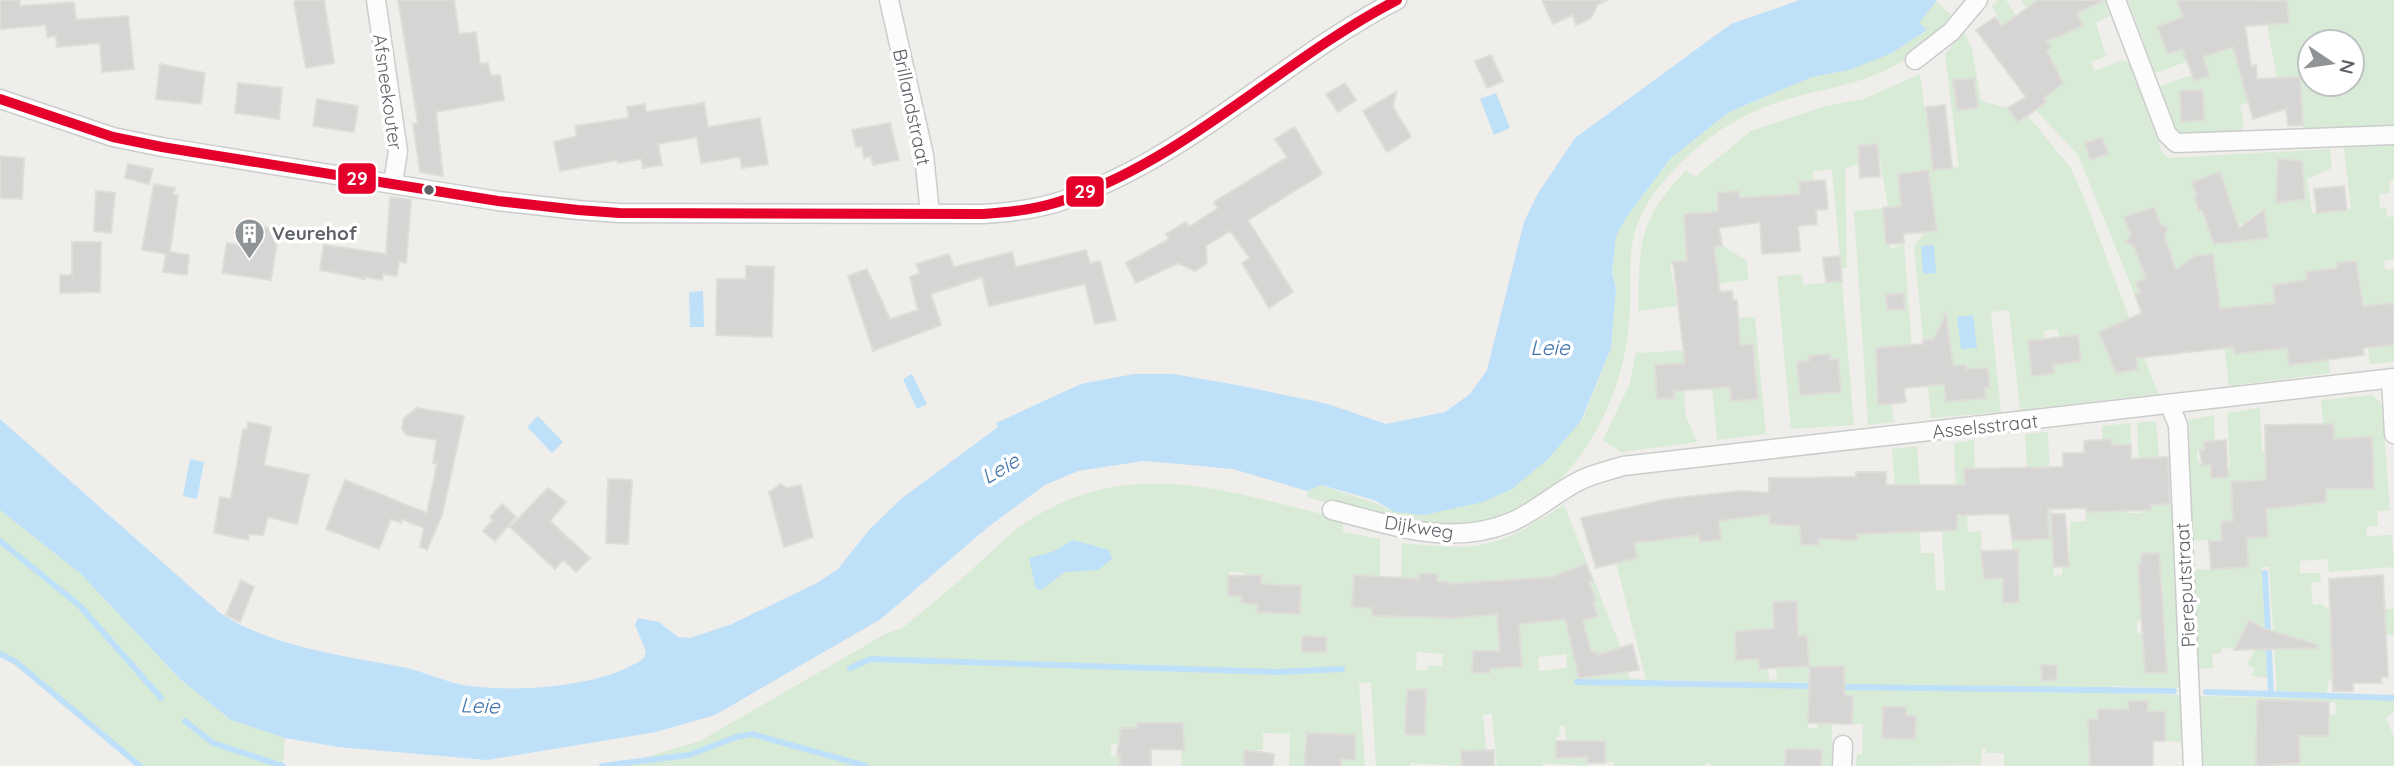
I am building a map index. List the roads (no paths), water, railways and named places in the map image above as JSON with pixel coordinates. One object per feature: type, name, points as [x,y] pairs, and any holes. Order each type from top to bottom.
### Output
[{"type":"street","name":"Afsneekouter","points":[[376,0],[398,151],[393,183]]},
{"type":"street","name":"Brillandstraat","points":[[889,0],[924,155],[930,214]]},
{"type":"street","points":[[0,99],[113,137],[539,206],[619,214],[983,214],[1036,208],[1106,183],[1144,164],[1396,0]]},
{"type":"street","points":[[1915,60],[1944,39],[1978,0]]},
{"type":"street","points":[[2116,0],[2167,134],[2176,143],[2394,135]]},
{"type":"street","points":[[2392,379],[2394,434]]},
{"type":"street","name":"Asselsstraat","points":[[1578,482],[1623,466],[2392,379]]},
{"type":"street","name":"Piereputstraat","points":[[2170,406],[2178,425],[2193,766]]},
{"type":"street","name":"Dijkweg","points":[[1332,510],[1448,536],[1479,532],[1510,523],[1556,498],[1578,482]]},
{"type":"street","points":[[1842,766],[1843,745]]},
{"type":"water","name":"Leie","points":[[1800,0],[1937,0],[1919,23],[1927,30],[1892,53],[1849,70],[1812,77],[1729,112],[1671,158],[1626,218],[1616,236],[1612,272],[1616,289],[1611,348],[1581,421],[1548,459],[1512,489],[1483,502],[1424,515],[1395,512],[1374,500],[1321,485],[1307,491],[1233,469],[1143,461],[1078,471],[1045,485],[988,527],[881,619],[715,715],[656,732],[487,760],[339,747],[285,738],[231,720],[180,679],[81,574],[0,510],[0,419],[220,613],[240,625],[285,642],[410,669],[463,685],[531,688],[582,682],[605,676],[644,658],[646,651],[635,625],[638,618],[659,622],[678,637],[690,638],[732,624],[817,583],[838,569],[869,530],[901,499],[998,427],[996,423],[1081,384],[1134,374],[1174,374],[1328,404],[1386,424],[1445,412],[1470,394],[1487,370],[1524,222],[1537,195],[1575,138],[1731,24]]},
{"type":"water","points":[[1496,93],[1510,128],[1494,135],[1480,99]]},
{"type":"water","points":[[1934,245],[1936,273],[1923,274],[1921,246]]},
{"type":"water","points":[[703,291],[704,327],[690,327],[689,292]]},
{"type":"water","points":[[1973,315],[1977,348],[1961,349],[1957,317]]},
{"type":"water","points":[[912,374],[927,404],[917,409],[903,379]]},
{"type":"water","points":[[538,416],[563,442],[552,453],[527,427]]},
{"type":"water","points":[[190,459],[204,462],[197,499],[183,496]]},
{"type":"water","points":[[1073,540],[1109,550],[1112,559],[1098,570],[1065,572],[1041,590],[1036,589],[1029,558],[1052,552]]},
{"type":"waterway","points":[[0,541],[80,606],[161,698]]},
{"type":"waterway","points":[[2265,573],[2271,694]]},
{"type":"waterway","points":[[0,654],[16,662],[140,766]]},
{"type":"waterway","points":[[850,668],[871,659],[1278,672],[1342,669]]},
{"type":"waterway","points":[[1577,682],[1815,686]]},
{"type":"waterway","points":[[1836,687],[2174,691]]},
{"type":"waterway","points":[[2206,692],[2394,698]]},
{"type":"waterway","points":[[185,721],[213,743],[283,766]]},
{"type":"waterway","points":[[602,766],[689,755],[736,737],[752,734],[866,766]]},
{"type":"place","name":"Veurehof","points":[[249,260]]}]
